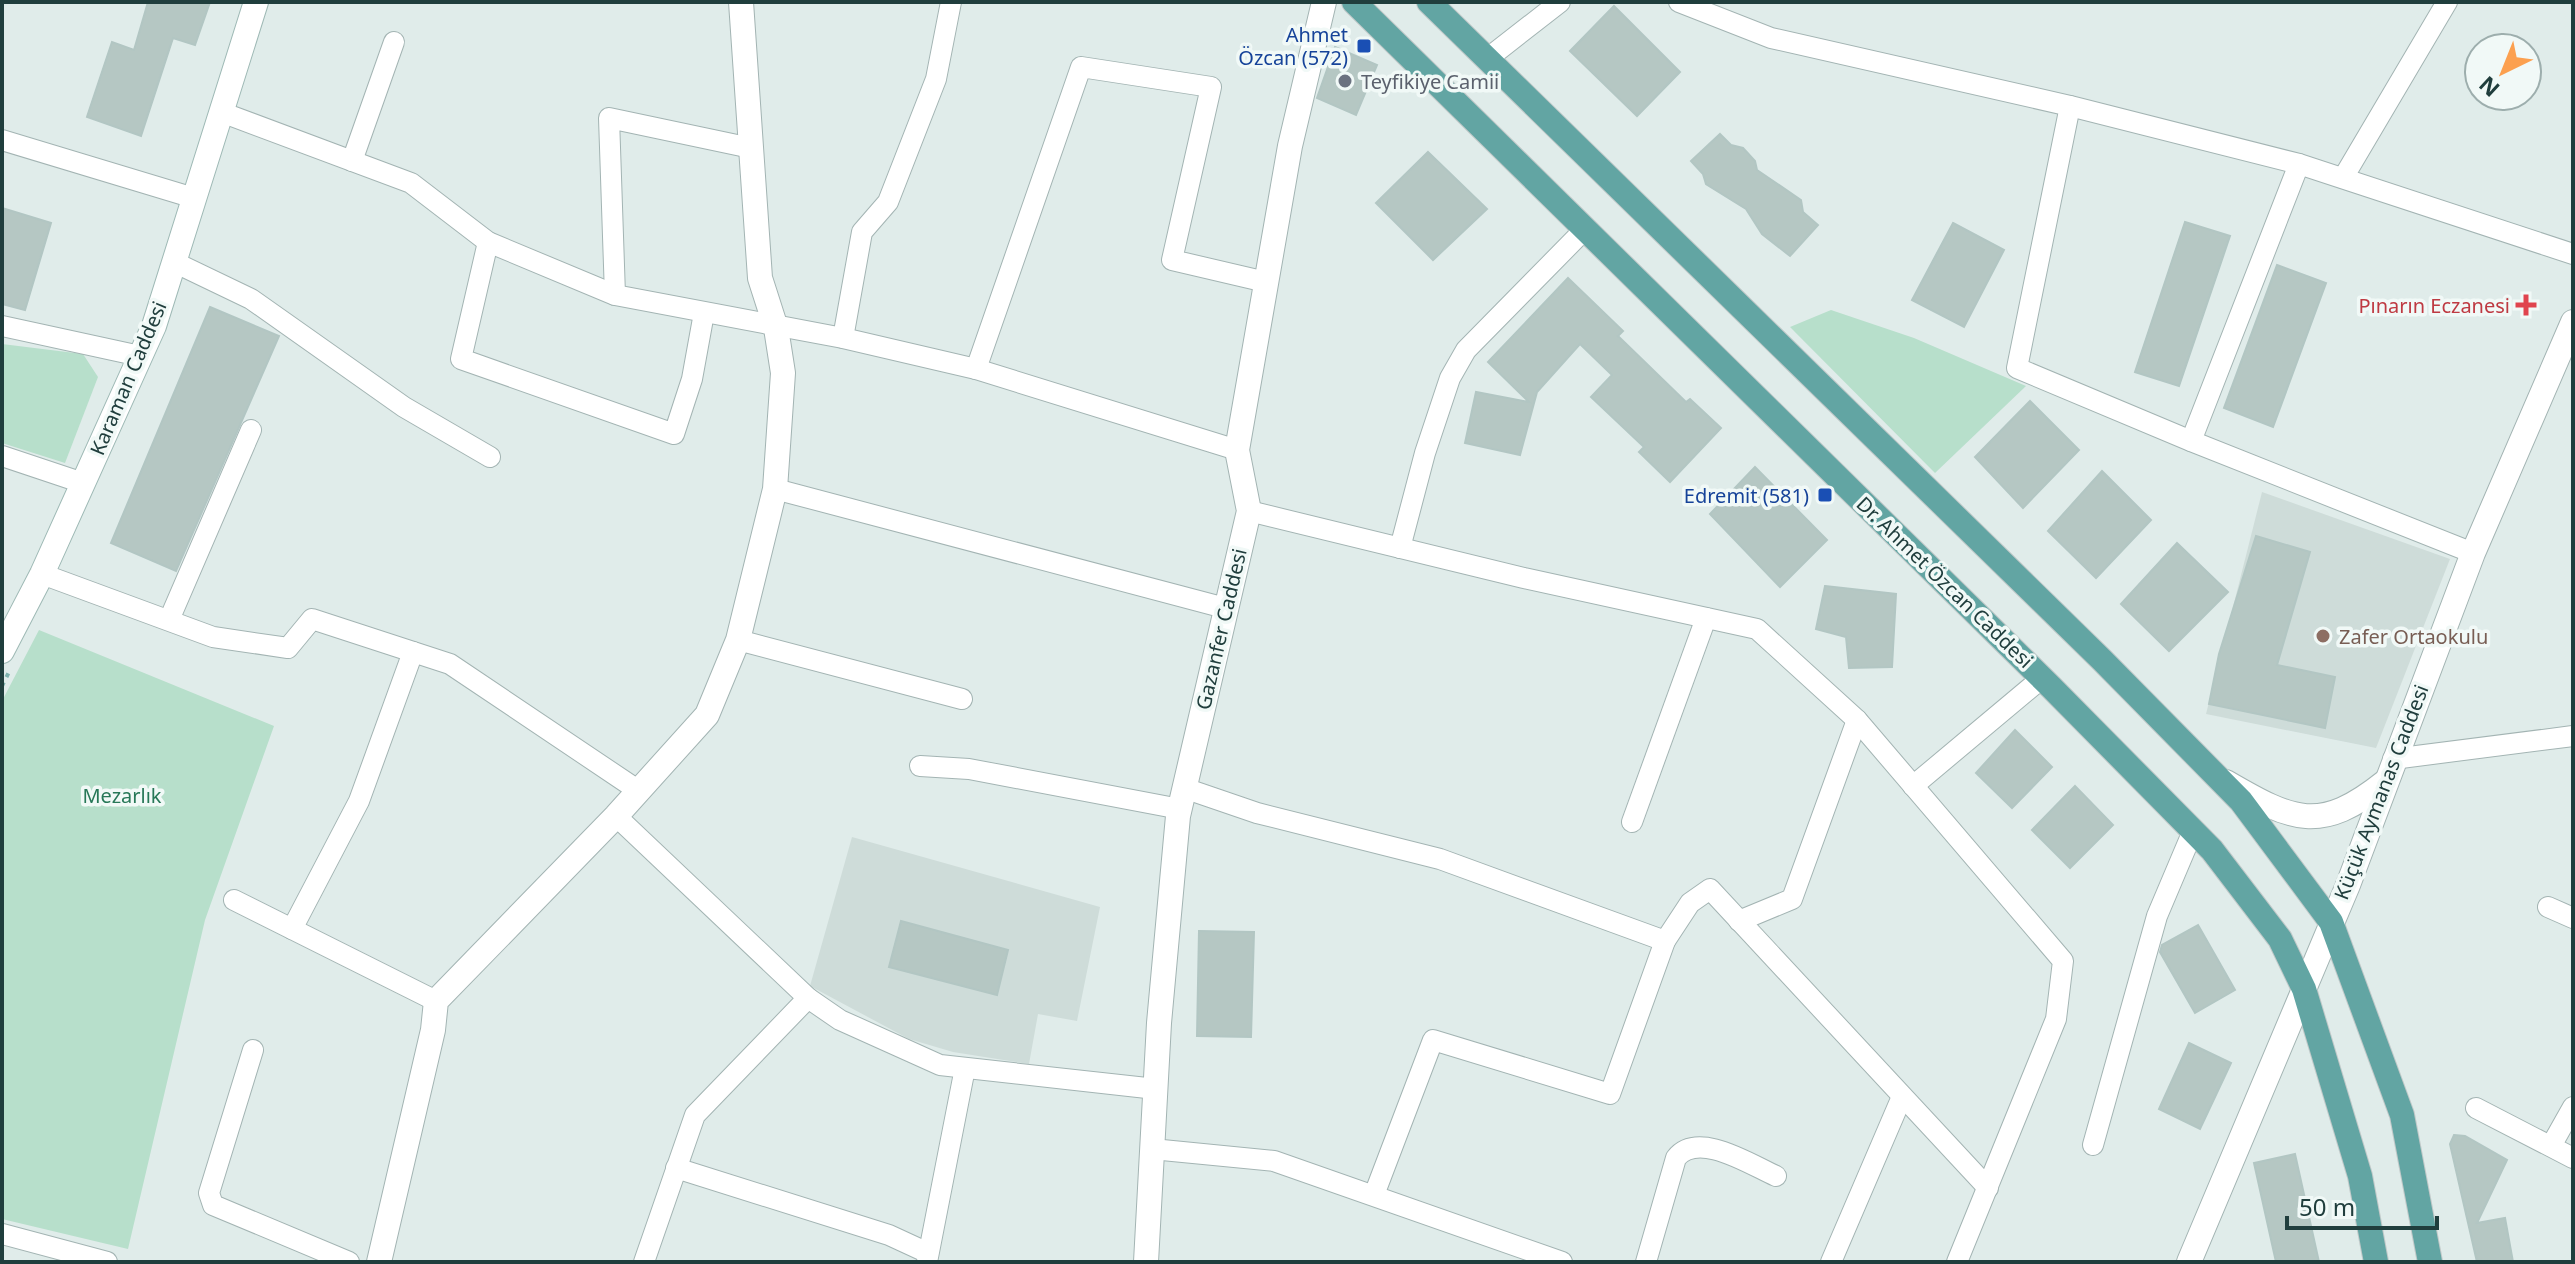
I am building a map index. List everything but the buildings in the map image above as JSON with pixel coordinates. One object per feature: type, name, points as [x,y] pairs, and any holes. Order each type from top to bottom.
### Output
[{"type":"main road","name":"Dr. Ahmet Özcan Caddesi","points":[[1354,2],[2042,678],[2193,831],[2280,939],[2304,989],[2360,1176],[2376,1262]]},
{"type":"main road","points":[[1429,2],[2241,801],[2331,922],[2402,1115],[2430,1262]]},
{"type":"street","name":"Karaman Caddesi","points":[[2,651],[42,574],[140,356],[174,262],[256,2]]},
{"type":"street","points":[[379,1262],[433,1030],[436,1001],[616,816],[707,715],[738,640],[775,489],[783,373],[776,328],[760,278],[741,2]]},
{"type":"street","points":[[843,338],[862,232],[888,202],[936,79],[951,2]]},
{"type":"street","name":"Gazanfer Caddesi","points":[[1146,1262],[1156,1089],[1182,798],[1249,511],[1237,450],[1290,146],[1324,2]]},
{"type":"street","points":[[1487,59],[1560,2]]},
{"type":"street","points":[[1679,2],[1771,38],[2070,106],[2299,164],[2573,254]]},
{"type":"street","points":[[2343,178],[2447,2]]},
{"type":"street","points":[[352,161],[394,42]]},
{"type":"street","points":[[976,369],[1081,67],[1211,87],[1172,260],[1266,282]]},
{"type":"street","points":[[2070,106],[2017,368],[2473,553]]},
{"type":"street","points":[[221,112],[411,183],[488,242],[615,295],[776,328],[843,338],[976,369],[1237,450]]},
{"type":"street","points":[[615,295],[609,118],[751,148]]},
{"type":"street","points":[[2,140],[194,198]]},
{"type":"street","points":[[2191,441],[2299,164]]},
{"type":"street","points":[[1400,548],[1425,453],[1450,378],[1466,350],[1585,229]]},
{"type":"street","points":[[488,242],[461,359],[674,434],[692,379],[704,313]]},
{"type":"street","points":[[174,262],[251,299],[404,407],[490,457]]},
{"type":"street","name":"Küçük Aymanas Caddesi","points":[[2189,1262],[2331,922],[2473,553],[2573,322]]},
{"type":"street","points":[[2,326],[140,356]]},
{"type":"street","points":[[169,620],[251,430]]},
{"type":"street","points":[[2,456],[83,483]]},
{"type":"street","points":[[775,489],[1225,608]]},
{"type":"street","points":[[1249,511],[1757,629],[1857,720],[2063,961],[2056,1019],[1957,1262]]},
{"type":"street","points":[[42,574],[213,637],[288,648],[312,619],[450,664],[639,791]]},
{"type":"street","points":[[1632,822],[1706,618]]},
{"type":"street","points":[[738,640],[962,699]]},
{"type":"street","points":[[292,929],[359,801],[413,652]]},
{"type":"street","points":[[1913,786],[2042,678]]},
{"type":"street","points":[[1739,921],[1792,899],[1857,720]]},
{"type":"street","points":[[2219,779],[2271,808],[2307,818],[2339,812],[2389,770],[2573,736]]},
{"type":"street","points":[[920,766],[969,769],[1182,798],[1257,813],[1440,859],[1665,941]]},
{"type":"street","points":[[616,816],[808,998],[840,1020],[940,1065],[1156,1089]]},
{"type":"street","points":[[2093,1145],[2157,916],[2193,831]]},
{"type":"street","points":[[1374,1195],[1433,1040],[1610,1094],[1665,941],[1690,903],[1710,889],[1901,1099],[1988,1188]]},
{"type":"street","points":[[234,900],[436,1001]]},
{"type":"street","points":[[2548,907],[2573,918]]},
{"type":"street","points":[[644,1262],[695,1115],[808,998]]},
{"type":"street","points":[[253,1050],[209,1193],[213,1205],[349,1262]]},
{"type":"street","points":[[676,1168],[889,1235],[928,1258],[965,1068]]},
{"type":"street","points":[[1831,1262],[1901,1099]]},
{"type":"street","points":[[2551,1146],[2573,1107]]},
{"type":"street","points":[[2476,1108],[2573,1158]]},
{"type":"street","points":[[1646,1262],[1676,1158],[1682,1150],[1692,1146],[1712,1149],[1776,1176]]},
{"type":"street","points":[[1152,1149],[1274,1161],[1374,1195],[1522,1255],[1562,1262]]},
{"type":"street","points":[[2,1234],[107,1262]]},
{"type":"shaded area","name":"Zafer Ortaokulu","points":[[2262,492],[2450,559],[2376,748],[2206,714]]},
{"type":"shaded area","points":[[852,837],[1100,907],[1077,1021],[1038,1014],[1029,1064],[953,1052],[909,1039],[810,986]]},
{"type":"green space","points":[[1831,310],[1914,338],[2026,386],[1935,473],[1790,327]]},
{"type":"green space","points":[[2,344],[83,354],[98,377],[65,463],[2,443]]},
{"type":"green space","name":"Mezarlık","points":[[39,630],[274,726],[205,920],[128,1249],[2,1219],[2,701]]},
{"type":"place","name":"Ahmet Özcan (572)","points":[[1364,46]]},
{"type":"place","name":"Teyfikiye Camii","points":[[1345,81]]},
{"type":"place","name":"Pınarın Eczanesi","points":[[2526,305]]},
{"type":"place","name":"Edremit (581)","points":[[1825,495]]},
{"type":"place","name":"Zafer Ortaokulu","points":[[2323,636]]}]
